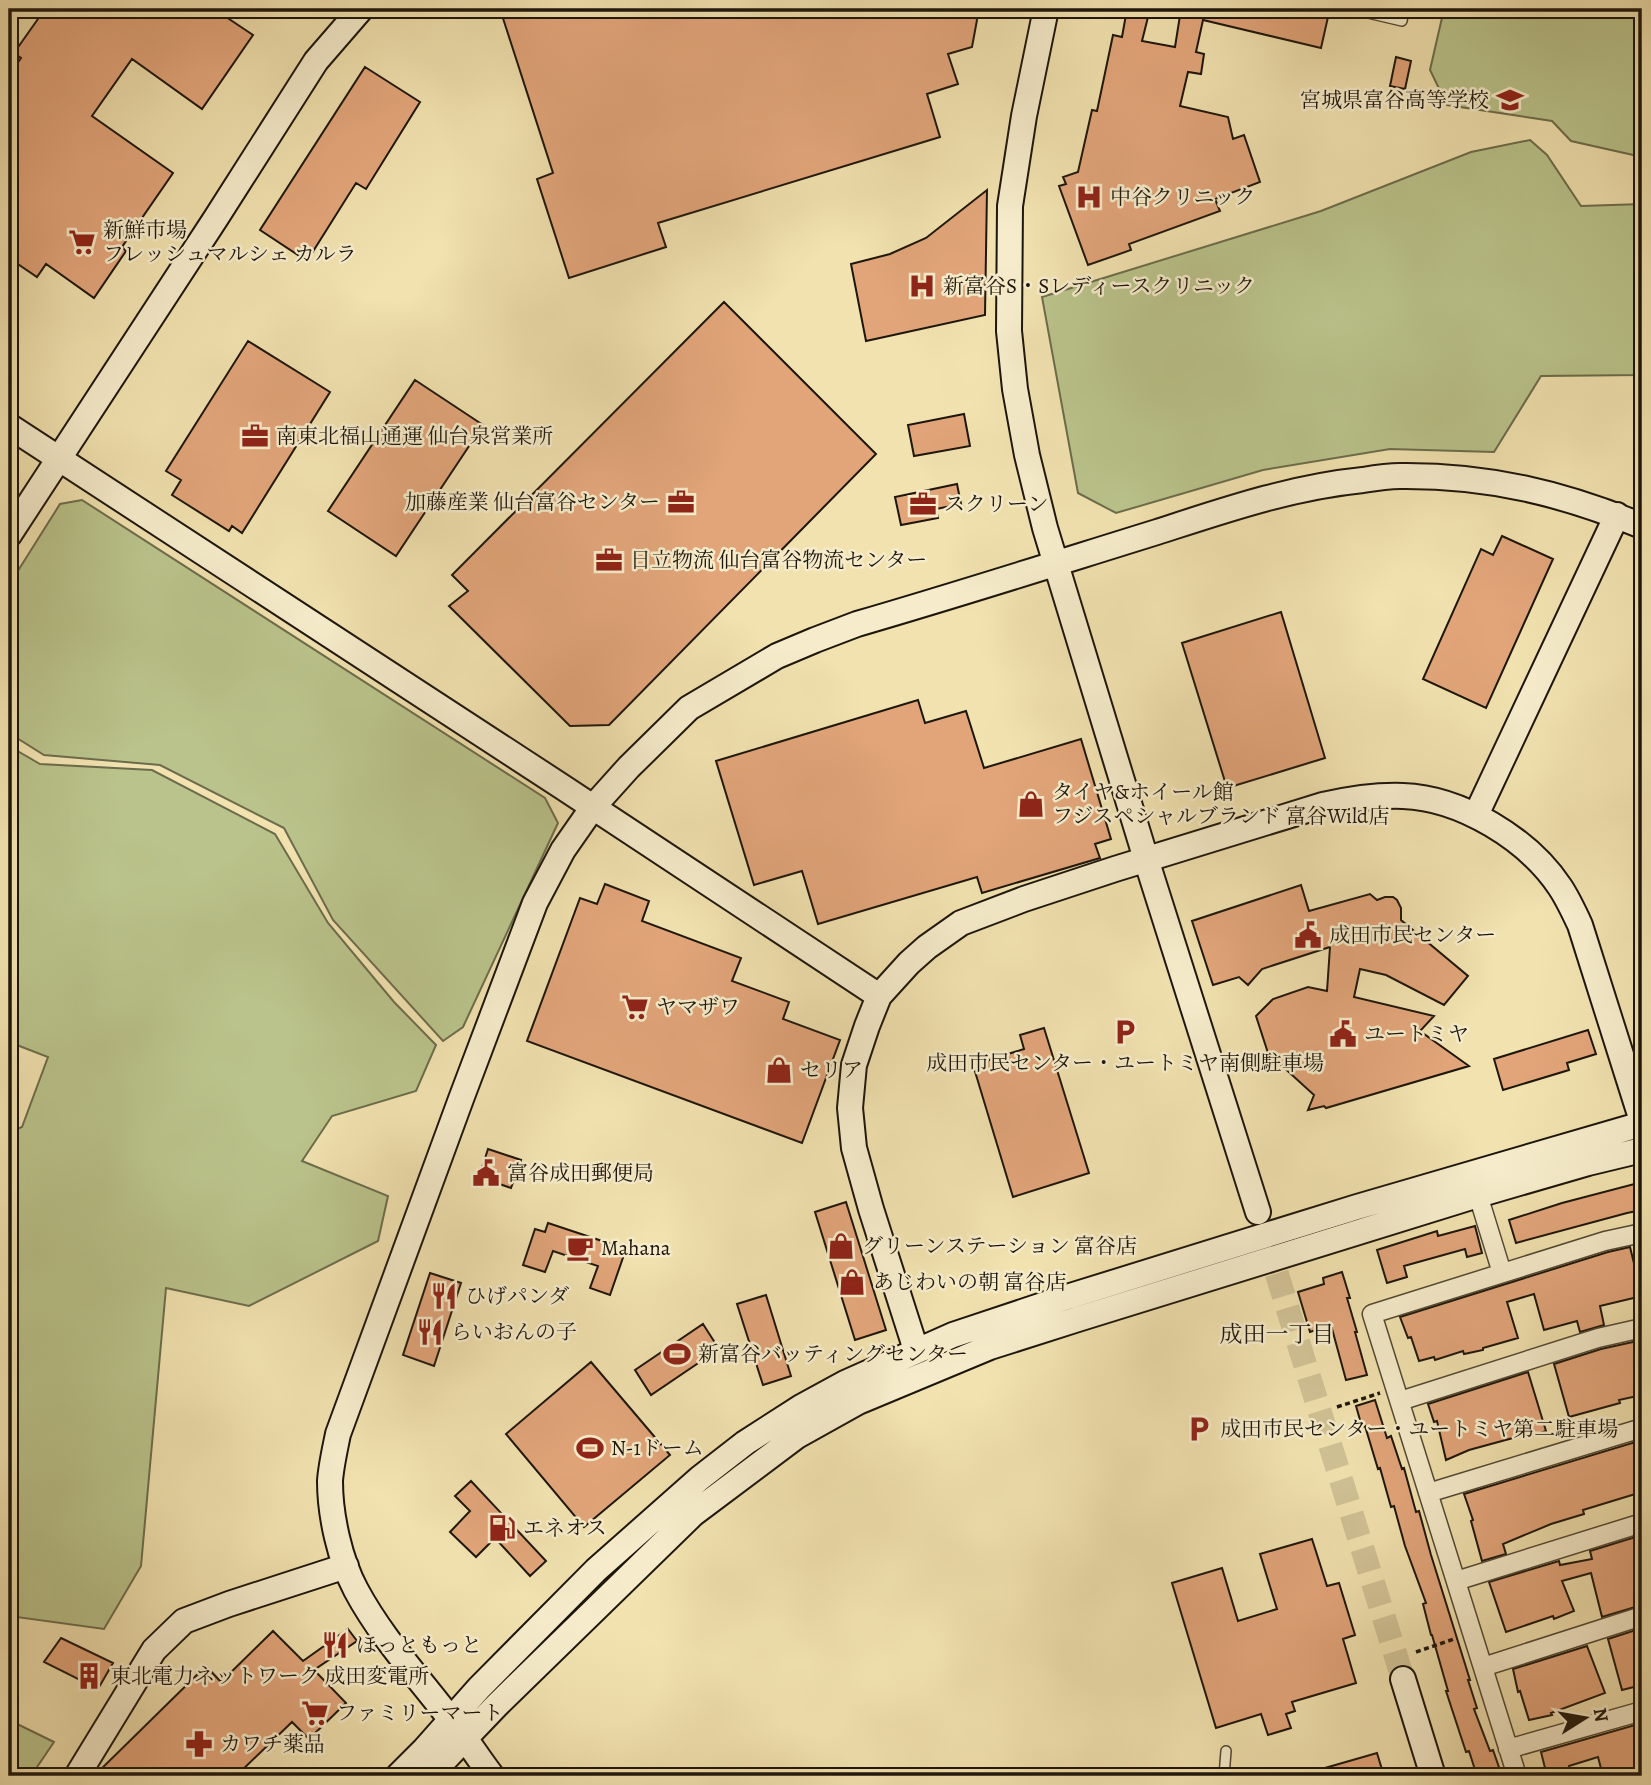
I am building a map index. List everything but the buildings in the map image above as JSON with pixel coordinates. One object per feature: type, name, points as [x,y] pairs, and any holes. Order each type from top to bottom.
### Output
[{"type":"street","points":[[9,535],[316,61],[361,9]]},
{"type":"street","points":[[1046,9],[1024,116],[1010,206],[1009,331],[1015,389],[1027,455],[1045,528],[1258,1212]]},
{"type":"street","points":[[9,426],[879,996]]},
{"type":"street","points":[[492,1776],[380,1628],[355,1590],[334,1525],[330,1480],[338,1434],[535,903],[563,850],[593,807],[629,766],[689,708],[778,656],[815,640],[857,624],[1267,497],[1341,482],[1397,476],[1451,477],[1507,483],[1558,495],[1642,526]]},
{"type":"street","points":[[1476,815],[1616,515]]},
{"type":"street","points":[[429,1776],[479,1688],[596,1570],[700,1478],[745,1443],[845,1382],[953,1335],[1090,1290],[1357,1207],[1642,1123],[1580,925],[1559,886],[1525,848],[1476,815],[1425,799],[1405,796],[1366,797],[1323,805],[1024,899],[961,923],[927,947],[879,996],[854,1065],[850,1108],[854,1148],[916,1350]]},
{"type":"street","points":[[398,1776],[458,1729],[496,1706],[693,1514],[797,1436],[858,1402],[1002,1343],[1478,1195],[1642,1150]]},
{"type":"street","points":[[1478,1195],[1502,1273]]},
{"type":"street","points":[[1517,1776],[1373,1314],[1605,1241],[1642,1233]]},
{"type":"street","points":[[1398,1395],[1642,1328]]},
{"type":"street","points":[[1428,1493],[1642,1428]]},
{"type":"street","points":[[1456,1581],[1642,1523]]},
{"type":"street","points":[[77,1776],[153,1650],[184,1621],[346,1566]]},
{"type":"street","points":[[1483,1667],[1642,1616]]},
{"type":"street","points":[[1403,1679],[1433,1776]]},
{"type":"street","points":[[1508,1749],[1642,1711]]},
{"type":"lane","points":[[1351,9],[1402,21],[1404,9]]},
{"type":"lane","points":[[1223,1776],[1226,1751]]},
{"type":"path","points":[[1337,1407],[1398,1395]]},
{"type":"path","points":[[1416,1652],[1472,1633]]},
{"type":"green space","points":[[1444,9],[1642,9],[1642,157],[1571,141],[1552,121],[1447,105],[1430,70]]},
{"type":"green space","points":[[1530,140],[1547,155],[1581,206],[1642,204],[1642,375],[1541,376],[1494,452],[1390,449],[1263,470],[1116,513],[1078,493],[1042,297],[1321,211],[1471,152]]},
{"type":"green space","points":[[82,500],[545,798],[558,823],[463,1027],[443,1041],[333,920],[284,828],[160,765],[44,755],[9,733],[9,585],[60,504]]},
{"type":"green space","points":[[9,746],[40,764],[152,770],[275,834],[328,923],[394,1002],[436,1045],[416,1091],[332,1116],[302,1161],[388,1196],[378,1241],[249,1306],[166,1288],[141,1566],[104,1629],[9,1616],[9,1132],[22,1127],[48,1057],[9,1042]]},
{"type":"green space","points":[[9,1720],[54,1742],[35,1770],[9,1776]]},
{"type":"tunnel","points":[[1266,1239],[1403,1679]]},
{"type":"place","name":"宮城県富谷高等学校","points":[[1510,100]]},
{"type":"place","name":"中谷クリニック","points":[[1089,197]]},
{"type":"place","name":"新鮮市場 フレッシュマルシェ カルラ","points":[[82,242]]},
{"type":"place","name":"新富谷S・Sレディースクリニック","points":[[922,286]]},
{"type":"place","name":"南東北福山通運 仙台泉営業所","points":[[255,436]]},
{"type":"place","name":"加藤産業 仙台富谷センター","points":[[681,502]]},
{"type":"place","name":"スクリーン","points":[[923,504]]},
{"type":"place","name":"日立物流 仙台富谷物流センター","points":[[609,560]]},
{"type":"place","name":"タイヤ&ホイール館 フジスペシャルブランド 富谷Wild店","points":[[1031,804]]},
{"type":"place","name":"成田市民センター","points":[[1308,935]]},
{"type":"place","name":"ヤマザワ","points":[[635,1007]]},
{"type":"place","name":"成田市民センター・ユートミヤ南側駐車場","points":[[1125,1032]]},
{"type":"place","name":"ユートミヤ","points":[[1343,1034]]},
{"type":"place","name":"セリア","points":[[779,1070]]},
{"type":"place","name":"富谷成田郵便局","points":[[486,1173]]},
{"type":"place","name":"グリーンステーション 富谷店","points":[[841,1246]]},
{"type":"place","name":"Mahana","points":[[580,1248]]},
{"type":"place","name":"あじわいの朝 富谷店","points":[[852,1282]]},
{"type":"place","name":"ひげパンダ","points":[[444,1296]]},
{"type":"place","name":"らいおんの子","points":[[430,1332]]},
{"type":"place","name":"新富谷バッティングセンター","points":[[677,1354]]},
{"type":"place","name":"成田市民センター・ユートミヤ第二駐車場","points":[[1199,1429]]},
{"type":"place","name":"N-1ドーム","points":[[590,1448]]},
{"type":"place","name":"エネオス","points":[[502,1528]]},
{"type":"place","name":"ほっともっと","points":[[335,1645]]},
{"type":"place","name":"東北電力ネットワーク 成田変電所","points":[[89,1676]]},
{"type":"place","name":"ファミリーマート","points":[[315,1713]]},
{"type":"place","name":"カワチ薬品","points":[[199,1744]]},
{"type":"district","name":"成田一丁目","points":[[1277,1334]]}]
